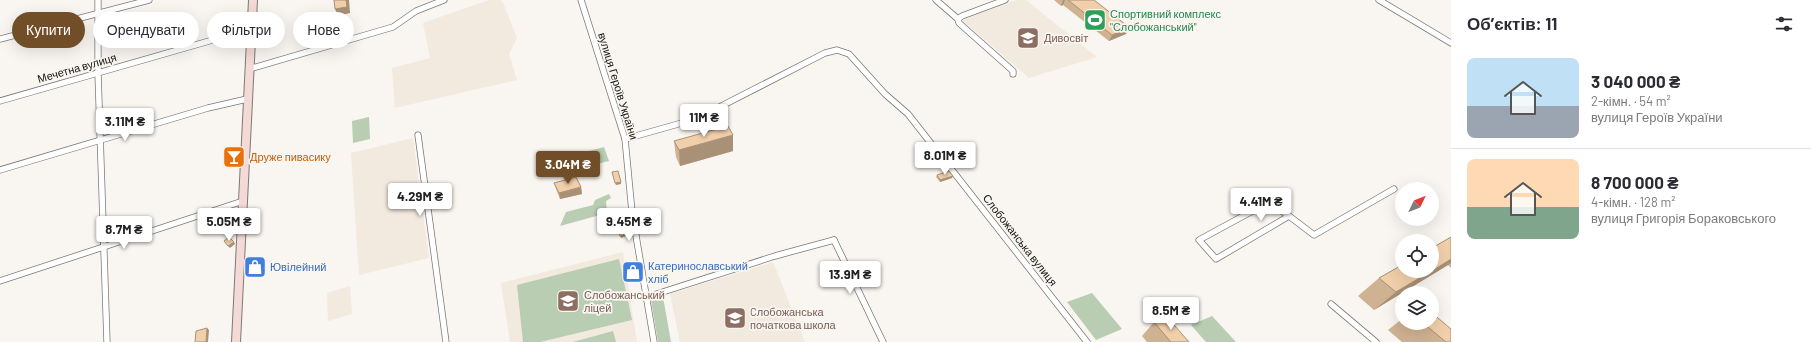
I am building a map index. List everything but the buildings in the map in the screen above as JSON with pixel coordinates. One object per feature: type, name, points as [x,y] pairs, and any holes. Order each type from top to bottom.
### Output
[{"type":"main road","points":[[252,12],[253,0]]},
{"type":"main road","points":[[236,342],[250,48]]},
{"type":"street","points":[[98,0],[98,12]]},
{"type":"street","points":[[102,12],[149,0]]},
{"type":"street","points":[[249,69],[392,27],[416,11],[444,0]]},
{"type":"street","name":"вулиця Героїв України","points":[[581,0],[625,138],[632,212],[654,342]]},
{"type":"street","points":[[936,0],[958,19],[959,23],[1013,70],[1013,74]]},
{"type":"street","points":[[958,19],[962,16],[1005,0]]},
{"type":"street","points":[[1379,0],[1451,43]]},
{"type":"street","points":[[0,40],[93,14]]},
{"type":"street","name":"Мечетна вулиця","points":[[0,101],[207,42]]},
{"type":"street","points":[[98,48],[107,342]]},
{"type":"street","name":"Слобожанська вулиця","points":[[625,138],[682,124],[696,119],[825,53],[837,50],[849,54],[885,94],[908,114],[1087,342]]},
{"type":"street","points":[[0,170],[208,108],[247,99]]},
{"type":"street","points":[[418,135],[446,342]]},
{"type":"street","points":[[1289,216],[1216,259],[1199,240],[1269,202],[1289,216],[1314,235],[1394,189]]},
{"type":"street","points":[[0,281],[243,201]]},
{"type":"street","points":[[647,297],[775,256],[834,240],[883,342]]},
{"type":"street","points":[[1331,304],[1376,342]]},
{"type":"shaded area","points":[[489,0],[500,0],[503,3],[517,38],[509,54],[517,80],[395,108],[392,68],[430,58],[423,23]]},
{"type":"shaded area","name":"Дивосвіт","points":[[1016,0],[1026,0],[1097,57],[1029,78],[962,20]]},
{"type":"shaded area","points":[[413,138],[429,258],[359,275],[351,153]]},
{"type":"shaded area","name":"Слобожанський ліцей","points":[[623,252],[637,342],[510,342],[501,283]]},
{"type":"shaded area","name":"Cлобожанська початкова школа","points":[[773,262],[805,342],[680,342],[670,294]]},
{"type":"shaded area","points":[[350,286],[352,314],[328,321],[327,293]]},
{"type":"green space","points":[[369,117],[370,139],[353,143],[352,121]]},
{"type":"green space","points":[[604,147],[609,161],[572,170],[567,157]]},
{"type":"green space","points":[[609,194],[611,198],[606,201],[607,213],[560,226],[566,212],[593,205],[595,200]]},
{"type":"green space","name":"Слобожанський ліцей","points":[[619,259],[632,320],[540,342],[523,342],[517,285]]},
{"type":"green space","points":[[1092,293],[1122,329],[1096,340],[1067,302]]},
{"type":"green space","points":[[663,297],[671,342],[658,342],[651,300]]},
{"type":"green space","points":[[1212,316],[1236,342],[1206,342],[1191,325]]},
{"type":"green space","points":[[613,331],[616,342],[573,342]]},
{"type":"place","name":"Спортивний комплекс \"Слобожанський\"","points":[[1095,20]]},
{"type":"place","name":"Дивосвіт","points":[[1028,38]]},
{"type":"place","name":"Друже пивасику","points":[[234,157]]},
{"type":"place","name":"Ювілейний","points":[[255,267]]},
{"type":"place","name":"Катеринославський хліб","points":[[633,272]]},
{"type":"place","name":"Слобожанський ліцей","points":[[568,301]]},
{"type":"place","name":"Cлобожанська початкова школа","points":[[735,318]]}]
